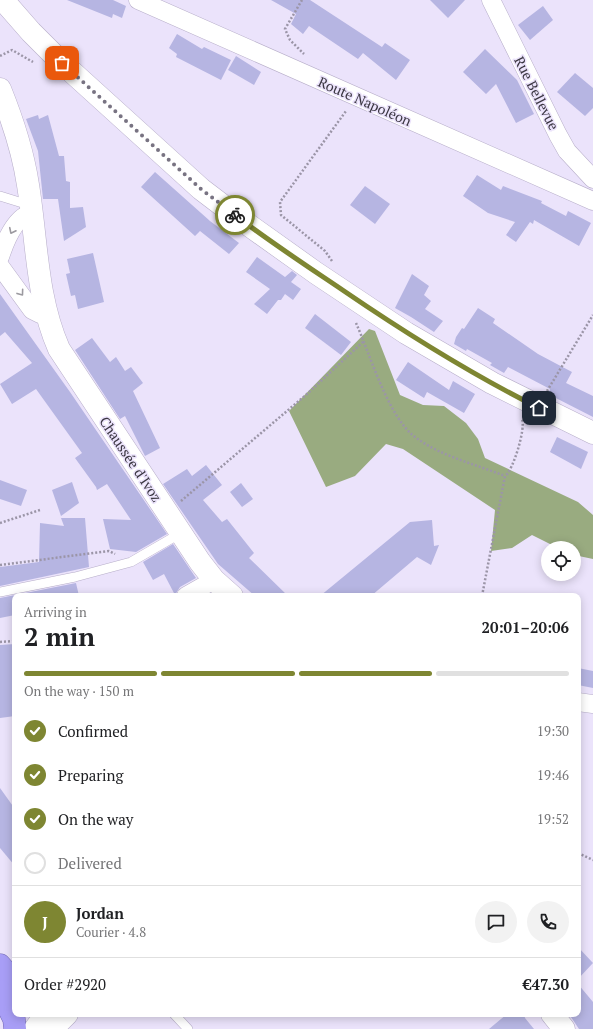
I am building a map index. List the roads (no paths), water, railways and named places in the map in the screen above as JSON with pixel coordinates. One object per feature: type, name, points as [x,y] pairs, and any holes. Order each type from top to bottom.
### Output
[{"type":"highway","points":[[0,965],[12,979]]},
{"type":"highway","points":[[0,992],[12,1015]]},
{"type":"highway","points":[[13,1017],[14,1029]]},
{"type":"highway","points":[[26,1017],[26,1029]]},
{"type":"main road","points":[[3,0],[31,32],[61,62],[201,189],[243,221],[329,282],[406,333],[530,403],[593,434]]},
{"type":"main road","name":"Chaussée d'Ivoz","points":[[0,89],[21,148],[32,209],[41,295],[45,313],[53,336],[65,360],[214,580],[229,593]]},
{"type":"main road","points":[[35,1029],[44,1017]]},
{"type":"main road","points":[[52,1029],[64,1017]]},
{"type":"main road","points":[[554,1017],[564,1029]]},
{"type":"street","name":"Route Napoléon","points":[[138,0],[593,201]]},
{"type":"street","name":"Rue Bellevue","points":[[491,0],[558,135],[568,151],[593,179]]},
{"type":"street","points":[[0,257],[18,220],[32,209]]},
{"type":"street","points":[[0,266],[32,310],[40,314],[45,313]]},
{"type":"street","points":[[191,593],[214,580]]},
{"type":"street","points":[[581,702],[593,704]]},
{"type":"lane","points":[[0,196],[32,209]]},
{"type":"lane","points":[[0,592],[75,578],[131,562],[182,533]]},
{"type":"lane","points":[[177,1017],[188,1029]]}]
